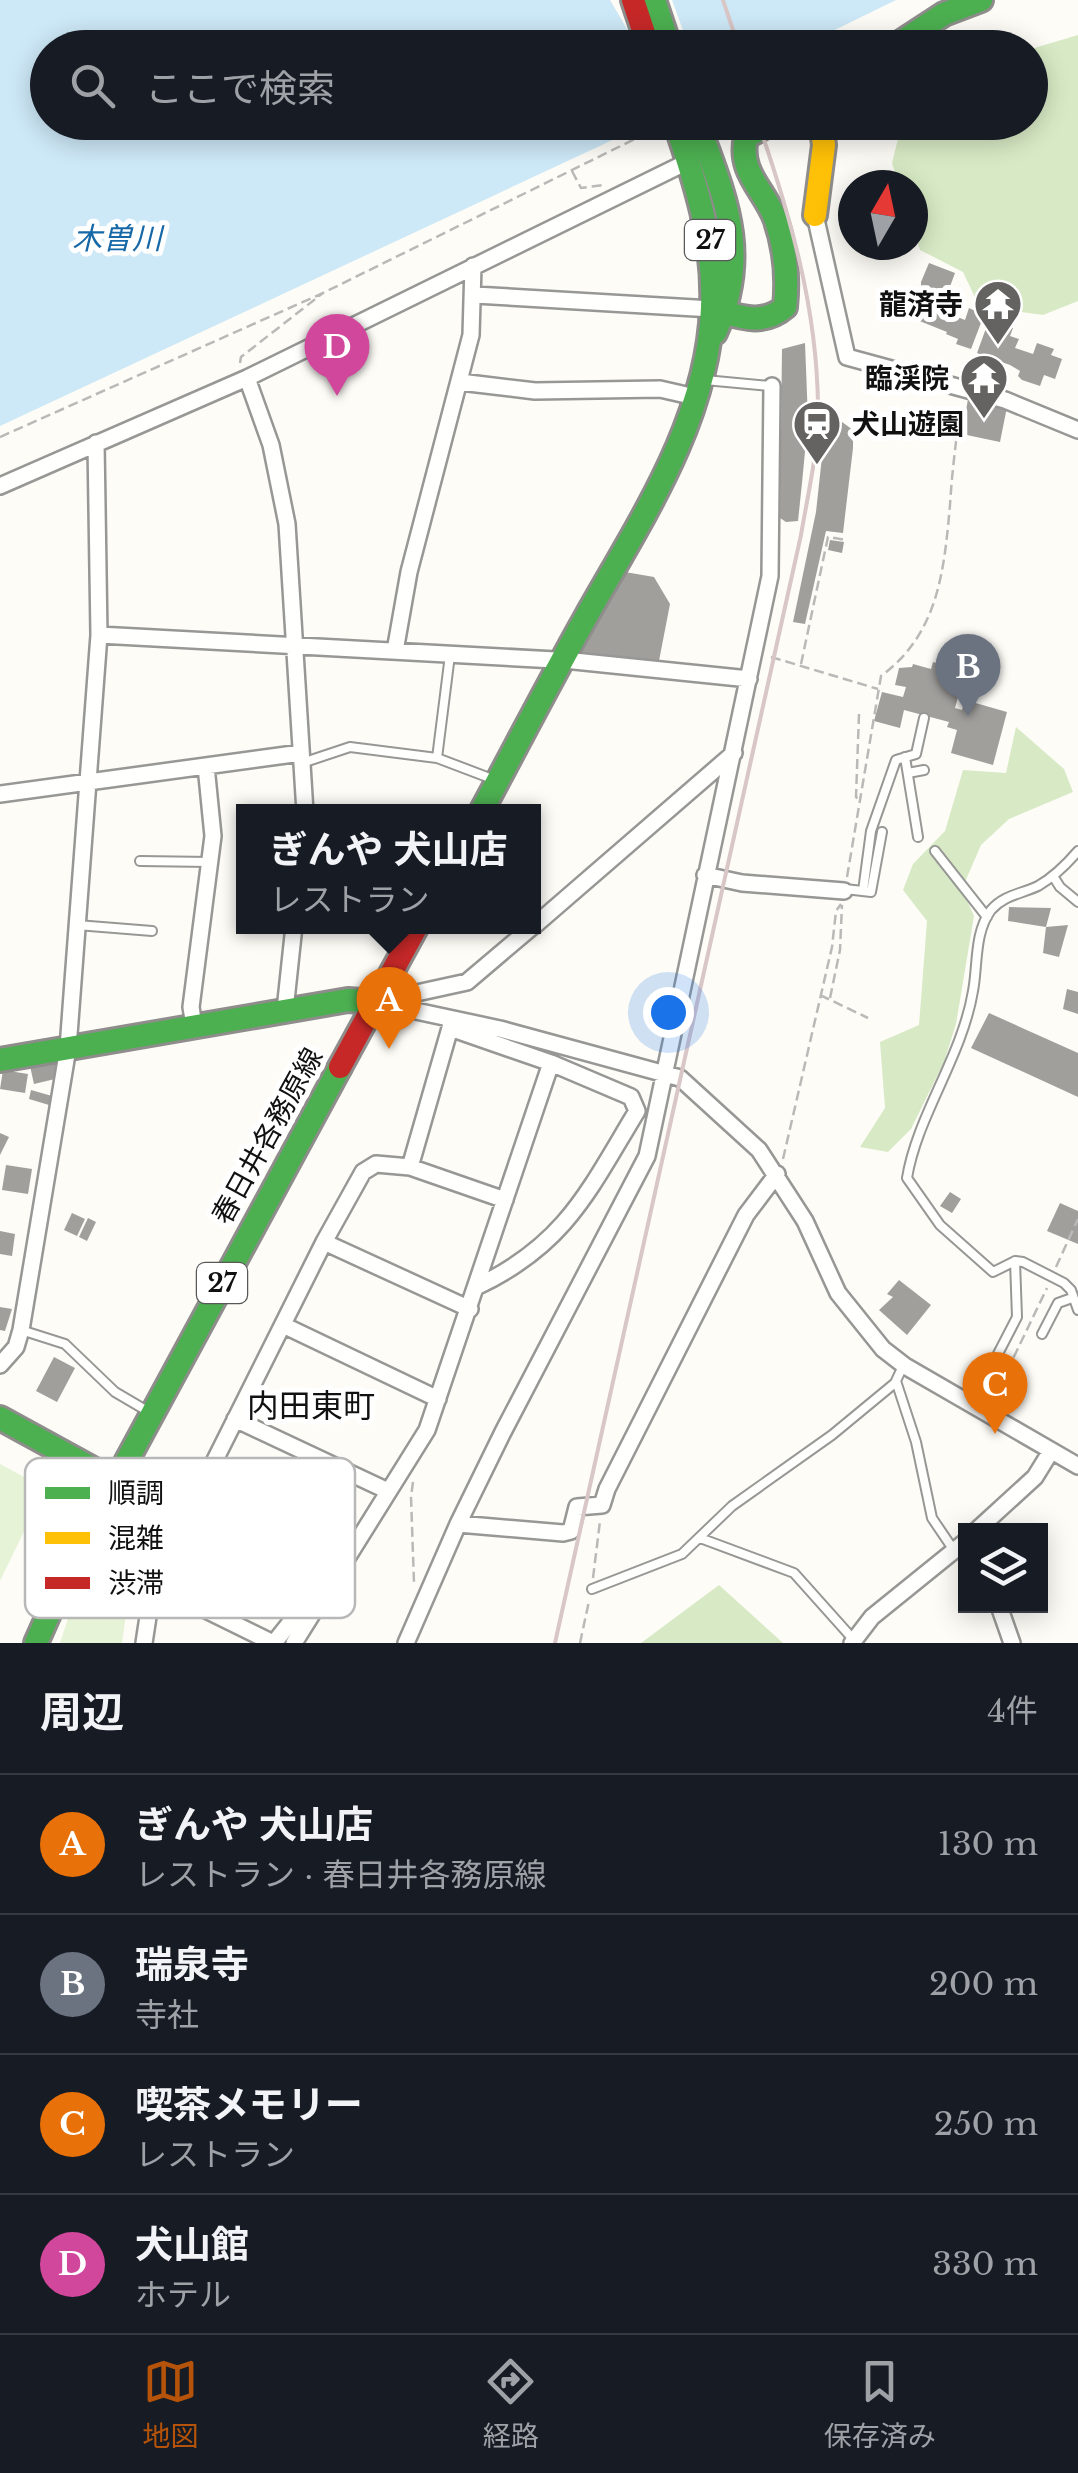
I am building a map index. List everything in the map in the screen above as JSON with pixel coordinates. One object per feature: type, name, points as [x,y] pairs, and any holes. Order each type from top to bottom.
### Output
[{"type":"main road","points":[[632,0],[653,30]]},
{"type":"main road","points":[[654,0],[660,30]]},
{"type":"main road","points":[[920,30],[944,14],[981,0]]},
{"type":"main road","name":"27","points":[[485,804],[652,498],[698,388],[720,310],[735,283],[734,244],[723,194],[689,140]]},
{"type":"main road","points":[[720,310],[761,320],[773,318],[785,307],[785,271],[774,215],[742,166],[745,140]]},
{"type":"main road","points":[[814,215],[826,140]]},
{"type":"main road","name":"春日井各務原線","points":[[127,1458],[412,934]]},
{"type":"main road","points":[[0,1060],[348,1000],[374,1002]]},
{"type":"main road","points":[[0,1418],[73,1458]]},
{"type":"main road","name":"春日井各務原線","points":[[36,1643],[46,1618]]},
{"type":"street","points":[[0,486],[474,266],[674,140]]},
{"type":"street","points":[[814,215],[847,357],[856,363],[964,387],[1031,409],[1078,430]]},
{"type":"street","points":[[394,651],[408,572],[471,335],[474,266]]},
{"type":"street","points":[[475,296],[720,310]]},
{"type":"street","points":[[243,371],[281,484],[287,524],[305,804]]},
{"type":"street","points":[[460,382],[535,391],[698,388]]},
{"type":"street","points":[[406,1643],[458,1524],[647,1156],[770,576],[772,386]]},
{"type":"street","points":[[3,1357],[21,1330],[68,1048],[99,635],[96,443]]},
{"type":"street","points":[[99,635],[561,662],[749,679]]},
{"type":"street","points":[[541,920],[734,752]]},
{"type":"street","points":[[0,794],[206,766],[302,758]]},
{"type":"street","points":[[194,1026],[191,1006],[212,836],[206,766]]},
{"type":"street","points":[[705,875],[742,883],[845,890]]},
{"type":"street","points":[[285,1010],[293,934]]},
{"type":"street","points":[[401,1008],[412,994],[467,982],[524,934]]},
{"type":"street","points":[[374,1002],[665,1074],[687,1083],[759,1150],[777,1174],[805,1221],[838,1293],[883,1349],[1078,1466]]},
{"type":"street","points":[[451,1023],[631,1098],[637,1111],[575,1213],[552,1238],[504,1274],[478,1286]]},
{"type":"street","points":[[410,1167],[451,1023]]},
{"type":"street","points":[[355,1546],[427,1430],[551,1062]]},
{"type":"street","points":[[215,1458],[363,1172],[376,1164],[410,1167],[505,1200]]},
{"type":"street","points":[[458,1524],[563,1533],[571,1531],[577,1507],[602,1505],[746,1214],[777,1174]]},
{"type":"street","points":[[324,1242],[470,1310]]},
{"type":"street","points":[[282,1325],[438,1399]]},
{"type":"street","points":[[235,1419],[318,1458]]},
{"type":"street","points":[[985,1523],[1035,1477],[1051,1451]]},
{"type":"street","points":[[355,1475],[388,1491]]},
{"type":"street","points":[[854,1642],[872,1617],[958,1550]]},
{"type":"street","points":[[1001,1613],[1012,1643]]},
{"type":"street","points":[[144,1643],[148,1618]]},
{"type":"street","points":[[223,1618],[274,1643],[294,1618]]},
{"type":"street","points":[[294,1643],[309,1618]]},
{"type":"lane","points":[[698,388],[772,386]]},
{"type":"lane","points":[[437,758],[450,655]]},
{"type":"lane","points":[[862,891],[871,831],[896,760],[916,754],[924,718]]},
{"type":"lane","points":[[302,758],[350,747],[437,758],[497,781]]},
{"type":"lane","points":[[905,757],[918,837]]},
{"type":"lane","points":[[908,773],[924,770]]},
{"type":"lane","points":[[845,890],[871,892],[882,832]]},
{"type":"lane","points":[[934,850],[987,917]]},
{"type":"lane","points":[[1078,851],[1053,876],[999,902],[987,917],[976,950],[974,992],[952,1064],[910,1158],[906,1178],[940,1225],[993,1272],[1023,1262],[1052,1275],[1071,1290],[1078,1310]]},
{"type":"lane","points":[[140,861],[210,862]]},
{"type":"lane","points":[[1053,876],[1060,888],[1078,902]]},
{"type":"lane","points":[[77,925],[152,932]]},
{"type":"lane","points":[[979,1408],[1016,1316],[1015,1262]]},
{"type":"lane","points":[[1042,1334],[1058,1303],[1072,1298]]},
{"type":"lane","points":[[21,1330],[65,1344],[115,1392],[151,1413]]},
{"type":"lane","points":[[592,1589],[682,1554],[732,1506],[832,1435],[896,1380],[904,1365]]},
{"type":"lane","points":[[896,1380],[916,1442],[932,1518],[958,1545]]},
{"type":"lane","points":[[700,1538],[794,1572],[854,1642]]},
{"type":"path","points":[[0,437],[322,293],[572,170],[664,140]]},
{"type":"path","points":[[572,170],[581,188],[618,182]]},
{"type":"path","points":[[243,371],[240,357],[322,293]]},
{"type":"path","points":[[845,890],[880,676],[900,662],[925,629],[937,598],[948,538],[964,387]]},
{"type":"path","points":[[801,664],[828,537],[846,540]]},
{"type":"path","points":[[755,653],[878,689]]},
{"type":"path","points":[[859,714],[856,798],[861,802]]},
{"type":"path","points":[[777,1174],[788,1149],[832,946],[836,910],[842,904],[840,950],[830,998]]},
{"type":"path","points":[[820,995],[868,1018]]},
{"type":"path","points":[[979,1408],[1078,1219]]},
{"type":"path","points":[[414,1477],[410,1496],[414,1584]]},
{"type":"path","points":[[580,1643],[592,1589],[602,1505]]},
{"type":"green space","points":[[1078,35],[1078,301],[1043,315],[979,306],[963,272],[928,254],[928,170],[894,170],[892,163],[898,140],[1048,140],[1048,44]]},
{"type":"green space","points":[[1016,727],[1064,769],[1073,792],[1009,819],[981,845],[962,889],[974,916],[956,1024],[944,1062],[911,1129],[888,1152],[860,1147],[885,1108],[880,1042],[919,1025],[927,921],[903,890],[913,864],[945,831],[963,770],[1006,773]]},
{"type":"green space","points":[[0,1464],[25,1477],[25,1529],[0,1581]]},
{"type":"green space","points":[[719,1585],[783,1643],[641,1643]]},
{"type":"green space","points":[[68,1618],[125,1618],[122,1643],[60,1643]]},
{"type":"water","name":"木曽川","points":[[0,0],[896,0],[835,30],[30,30],[30,140],[613,140],[0,426]]},
{"type":"pier","points":[[610,0],[672,0],[683,30],[627,30]]},
{"type":"building","points":[[929,263],[955,273],[948,292],[940,293],[960,303],[955,316],[965,320],[969,308],[984,315],[971,349],[956,344],[958,339],[947,332],[917,320],[926,294],[921,291],[921,282]]},
{"type":"building","name":"龍済寺","points":[[993,309],[1005,314],[1001,324],[1013,328],[1010,336],[1019,339],[1015,348],[1033,354],[1037,343],[1054,349],[1051,355],[1062,359],[1055,379],[1044,375],[1040,386],[1022,380],[1018,376],[1020,371],[1010,365],[977,353]]},
{"type":"building","points":[[805,343],[808,420],[798,521],[786,522],[780,518],[782,349]]},
{"type":"building","name":"臨渓院","points":[[968,399],[1007,407],[1000,442],[962,434]]},
{"type":"building","points":[[827,411],[853,430],[853,448],[843,533],[826,531],[805,624],[793,622],[816,512]]},
{"type":"building","points":[[830,540],[844,542],[842,553],[828,550]]},
{"type":"building","points":[[625,572],[654,577],[670,604],[658,666],[580,656]]},
{"type":"building","points":[[955,659],[959,660],[955,675],[963,678],[955,708],[962,710],[965,700],[1007,712],[993,765],[951,753],[957,730],[947,727],[949,722],[904,710],[900,728],[874,721],[882,692],[903,697],[906,687],[895,685],[899,668],[913,664],[931,669],[933,662],[953,667]]},
{"type":"building","points":[[1009,907],[1051,908],[1046,927],[1008,921]]},
{"type":"building","points":[[1068,925],[1059,957],[1043,953],[1046,927]]},
{"type":"building","points":[[1067,989],[1078,992],[1078,1014],[1063,1009]]},
{"type":"building","points":[[989,1013],[1078,1053],[1078,1097],[971,1048]]},
{"type":"building","points":[[57,1060],[55,1079],[34,1084],[30,1066]]},
{"type":"building","points":[[3,1070],[28,1074],[25,1093],[0,1089]]},
{"type":"building","points":[[31,1090],[52,1096],[49,1105],[29,1099]]},
{"type":"building","points":[[0,1133],[9,1137],[0,1155]]},
{"type":"building","points":[[6,1165],[32,1169],[28,1194],[2,1190]]},
{"type":"building","points":[[950,1192],[961,1199],[952,1213],[940,1206]]},
{"type":"building","points":[[1060,1203],[1078,1211],[1078,1244],[1047,1231]]},
{"type":"building","points":[[72,1213],[85,1219],[77,1236],[64,1230]]},
{"type":"building","points":[[88,1218],[96,1222],[87,1241],[79,1237]]},
{"type":"building","points":[[0,1231],[15,1234],[12,1256],[0,1254]]},
{"type":"building","points":[[899,1280],[931,1305],[907,1335],[879,1310],[893,1297],[887,1294]]},
{"type":"building","points":[[0,1307],[12,1309],[5,1331],[0,1330]]},
{"type":"building","points":[[54,1357],[75,1368],[57,1402],[36,1391]]},
{"type":"railway","points":[[723,0],[733,30]]},
{"type":"railway","points":[[555,1643],[801,535],[815,455],[818,422],[813,333],[791,227],[764,140]]},
{"type":"traffic: fast","points":[[654,0],[664,30]]},
{"type":"traffic: fast","points":[[920,30],[944,14],[981,0]]},
{"type":"traffic: fast","points":[[485,804],[649,507],[685,430],[698,390],[708,350],[712,284],[707,237],[681,140]]},
{"type":"traffic: fast","points":[[704,140],[724,201],[733,252],[726,304],[715,333]]},
{"type":"traffic: fast","points":[[712,309],[759,318],[785,307],[785,262],[778,229],[748,170],[746,140]]},
{"type":"traffic: fast","points":[[0,1060],[348,1000],[374,1002]]},
{"type":"traffic: fast","points":[[128,1458],[340,1067]]},
{"type":"traffic: fast","points":[[0,1418],[73,1458]]},
{"type":"traffic: fast","points":[[36,1643],[47,1618]]},
{"type":"traffic: slow","points":[[815,215],[823,140]]},
{"type":"traffic: jam","points":[[633,0],[643,30]]},
{"type":"traffic: jam","points":[[340,1067],[413,934]]},
{"type":"place","name":"龍済寺","points":[[998,346]]},
{"type":"place","name":"犬山館","points":[[337,396]]},
{"type":"place","name":"臨渓院","points":[[984,420]]},
{"type":"place","name":"犬山遊園","points":[[817,466]]},
{"type":"place","name":"瑞泉寺","points":[[968,716]]},
{"type":"place","name":"ぎんや 犬山店","points":[[389,1049]]},
{"type":"place","name":"喫茶メモリー","points":[[995,1434]]},
{"type":"district","name":"内田東町","points":[[311,1406]]}]
